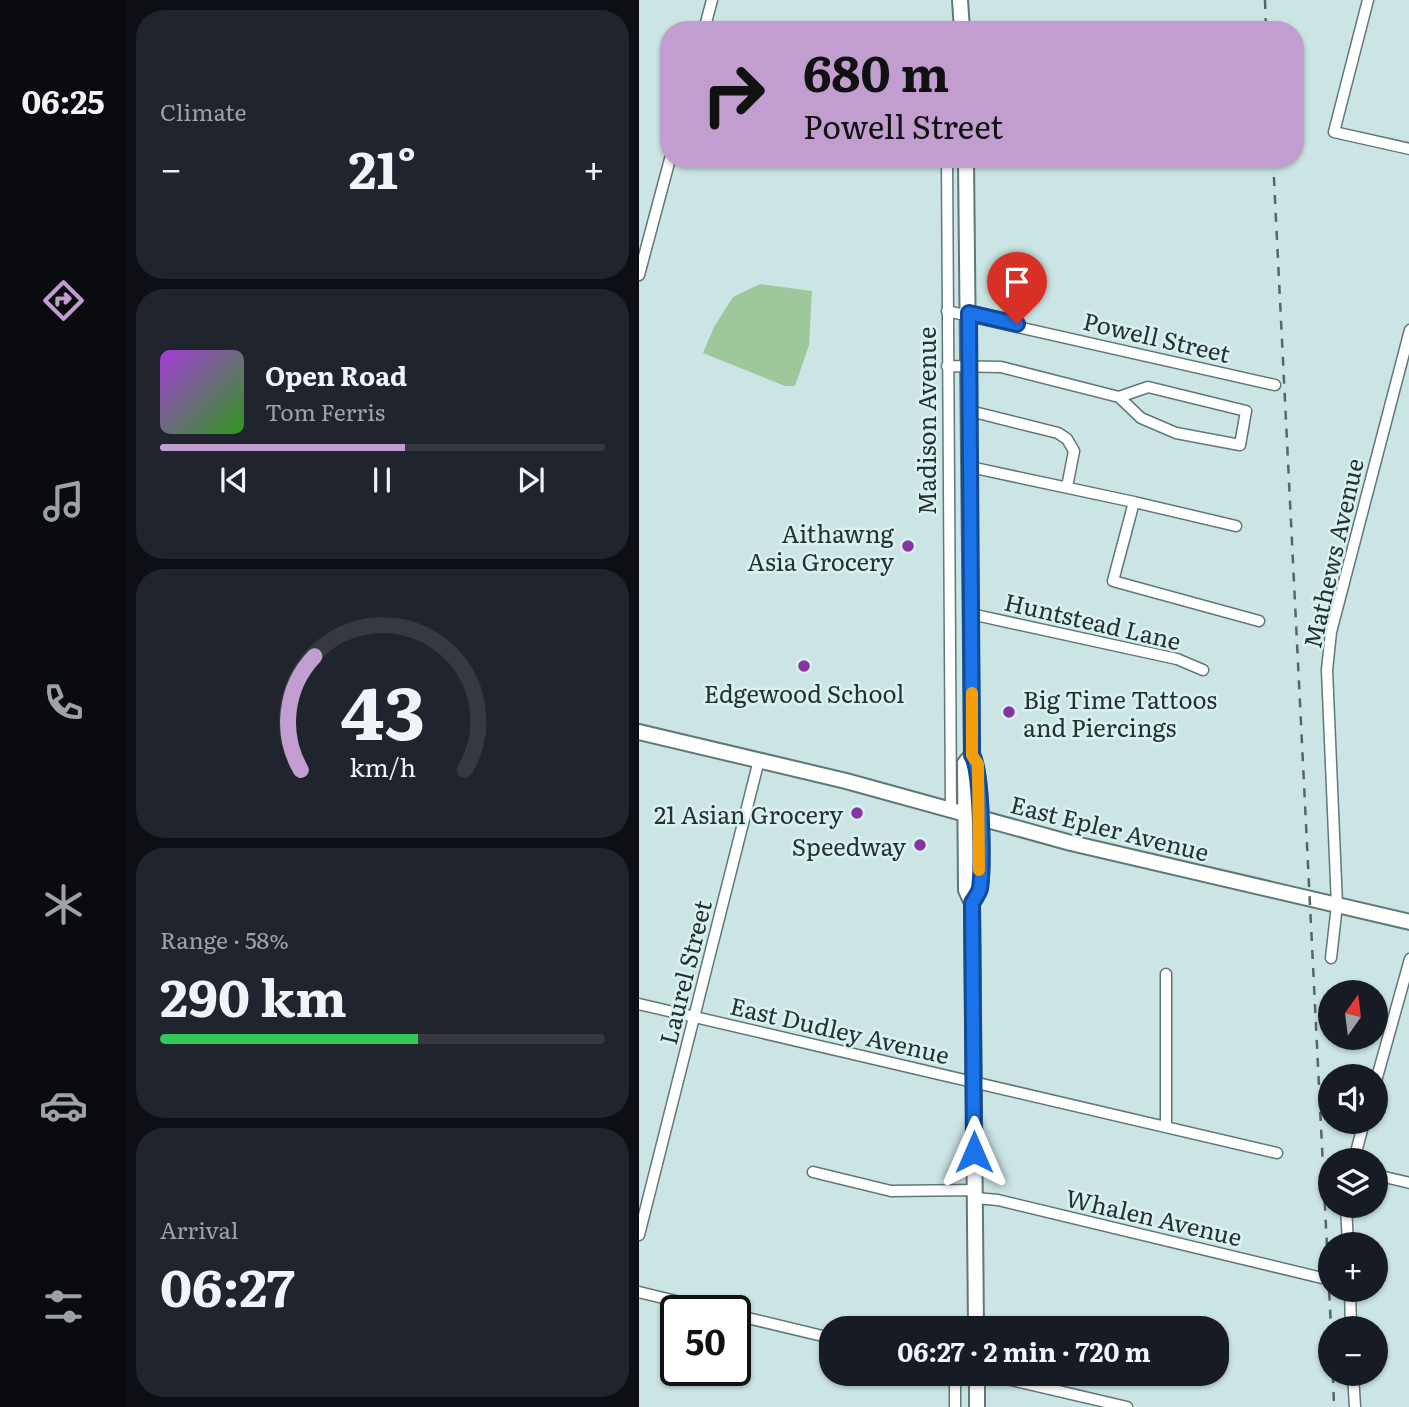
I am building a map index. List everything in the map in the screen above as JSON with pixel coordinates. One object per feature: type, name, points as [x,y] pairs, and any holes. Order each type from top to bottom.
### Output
[{"type":"main road","points":[[961,1],[962,21]]},
{"type":"main road","name":"Madison Avenue","points":[[966,168],[972,755],[978,764],[980,819],[980,890],[972,903]]},
{"type":"main road","name":"East Epler Avenue","points":[[639,732],[759,760],[980,819],[1409,922]]},
{"type":"main road","name":"Madison Avenue","points":[[972,755],[965,763],[958,811],[966,890],[972,903],[976,1316]]},
{"type":"main road","points":[[977,1386],[977,1407]]},
{"type":"street","points":[[706,21],[712,0]]},
{"type":"street","points":[[1368,0],[1334,132],[1409,149]]},
{"type":"street","points":[[639,275],[668,168]]},
{"type":"street","name":"Madison Avenue","points":[[947,168],[951,707],[958,811]]},
{"type":"street","name":"Powell Street","points":[[947,311],[969,313],[1275,385]]},
{"type":"street","name":"Mathews Avenue","points":[[1330,958],[1337,905],[1327,670],[1331,632],[1409,330]]},
{"type":"street","points":[[947,366],[1001,366],[1119,397],[1141,418],[1176,433],[1240,445],[1246,411],[1148,387],[1119,397]]},
{"type":"street","points":[[970,411],[1063,436],[1074,452],[1067,487]]},
{"type":"street","points":[[970,467],[1236,526]]},
{"type":"street","points":[[1134,502],[1113,581],[1259,621]]},
{"type":"street","points":[[949,576],[971,576]]},
{"type":"street","name":"Huntstead Lane","points":[[971,614],[1177,659],[1203,670]]},
{"type":"street","points":[[951,707],[972,707]]},
{"type":"street","name":"Laurel Street","points":[[639,1235],[759,760]]},
{"type":"street","points":[[1381,1064],[1409,960]]},
{"type":"street","points":[[1166,974],[1166,1127]]},
{"type":"street","name":"East Dudley Avenue","points":[[639,1004],[1277,1153]]},
{"type":"street","name":"Whalen Avenue","points":[[813,1172],[892,1191],[975,1194],[1318,1277]]},
{"type":"street","points":[[1388,1178],[1409,1183]]},
{"type":"street","points":[[639,1292],[660,1297]]},
{"type":"street","points":[[751,1319],[819,1335]]},
{"type":"street","points":[[955,1386],[955,1407]]},
{"type":"street","points":[[1037,1386],[1127,1407]]},
{"type":"street","points":[[1354,1386],[1355,1407]]},
{"type":"green space","points":[[760,284],[812,291],[809,345],[795,386],[785,386],[703,353],[714,327],[733,297]]},
{"type":"railway","points":[[1265,0],[1266,21]]},
{"type":"railway","points":[[1273,168],[1330,1316]]},
{"type":"railway","points":[[1333,1386],[1334,1407]]},
{"type":"slow traffic","points":[[972,693],[972,755],[978,764],[979,870]]},
{"type":"place","name":"Aithawng Asia Grocery","points":[[908,546]]},
{"type":"place","name":"Edgewood School","points":[[804,666]]},
{"type":"place","name":"Big Time Tattoos and Piercings","points":[[1009,712]]},
{"type":"place","name":"21 Asian Grocery","points":[[857,813]]},
{"type":"place","name":"Speedway","points":[[920,845]]},
{"type":"route","points":[[974,1152],[972,903],[980,890],[980,819],[978,764],[972,755],[969,313],[1017,324]]}]
